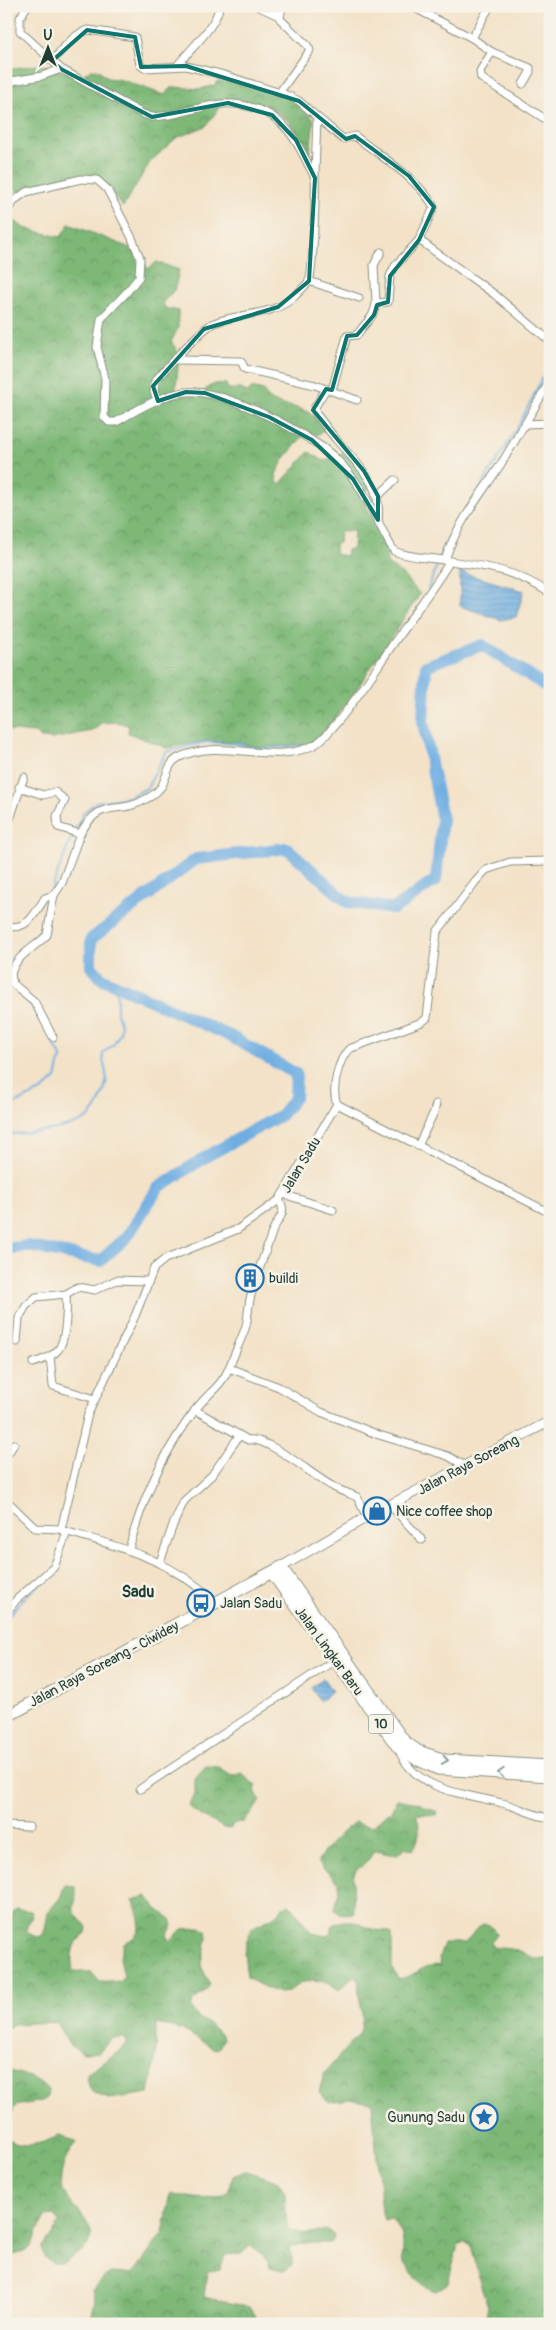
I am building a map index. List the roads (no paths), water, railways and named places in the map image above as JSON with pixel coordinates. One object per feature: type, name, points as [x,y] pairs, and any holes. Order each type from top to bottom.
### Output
[{"type":"highway","name":"Jalan Raya Soreang - Ciwidey","points":[[6,1716],[277,1570]]},
{"type":"highway","name":"Jalan Lingkar Baru","points":[[277,1570],[335,1660],[397,1746],[416,1759],[438,1769],[550,1776]]},
{"type":"highway","name":"Jalan Lingkar Baru","points":[[277,1570],[404,1740],[418,1751],[445,1760],[550,1766]]},
{"type":"main road","name":"Jalan Raya Soreang","points":[[277,1570],[366,1518],[550,1421]]},
{"type":"street","points":[[27,6],[20,18],[20,31],[61,69],[143,114],[152,116],[215,103],[228,103],[257,109],[272,115],[287,127],[296,140],[315,178]]},
{"type":"street","points":[[177,66],[219,15],[219,6]]},
{"type":"street","points":[[257,6],[279,16]]},
{"type":"street","points":[[279,92],[310,50],[281,21],[279,16],[282,6]]},
{"type":"street","points":[[411,6],[472,38],[492,52],[530,68],[530,72],[523,84]]},
{"type":"street","points":[[472,38],[490,6]]},
{"type":"street","points":[[541,6],[550,10]]},
{"type":"street","points":[[52,61],[69,43],[84,31],[89,30],[135,37],[140,65],[144,68],[177,66],[224,75],[279,92],[299,101],[343,140],[355,136],[384,160],[409,176],[434,207],[419,240],[395,266],[390,276],[388,302],[376,303]]},
{"type":"street","points":[[492,52],[480,71],[481,78],[550,122]]},
{"type":"street","points":[[6,82],[42,76],[61,69]]},
{"type":"street","points":[[158,401],[154,392],[155,381],[204,329],[212,323],[278,307],[288,301],[309,281],[313,246],[317,117]]},
{"type":"street","points":[[6,212],[15,200],[26,192],[81,179],[97,180],[107,189],[132,238],[140,258],[139,277],[101,319],[97,347],[105,378],[104,417],[109,422],[116,422],[171,394],[186,392],[205,393],[222,398],[286,426],[312,440],[337,460],[353,479],[394,551],[410,556],[484,565],[515,574],[550,593]]},
{"type":"street","points":[[419,240],[486,288],[550,341]]},
{"type":"street","points":[[378,520],[380,508],[378,496],[364,471],[316,414],[315,407],[329,390],[347,336],[357,335],[364,325],[373,318],[376,303],[374,265],[381,252]]},
{"type":"street","points":[[309,281],[359,298]]},
{"type":"street","points":[[176,360],[241,361],[246,369],[288,378],[357,400]]},
{"type":"street","points":[[6,926],[19,926],[28,922],[62,883],[77,832],[88,819],[98,811],[129,806],[146,800],[160,788],[168,770],[178,758],[216,749],[280,754],[313,746],[322,739],[354,702],[405,627],[428,598],[446,560],[452,538],[464,516],[501,464],[550,381]]},
{"type":"street","points":[[524,424],[550,423]]},
{"type":"street","points":[[378,496],[395,480]]},
{"type":"street","points":[[6,831],[24,776]]},
{"type":"street","points":[[19,787],[43,795],[54,792],[65,800],[57,816],[58,827],[77,832]]},
{"type":"street","points":[[550,862],[510,862],[486,870],[437,932],[427,1018],[422,1022],[349,1049],[343,1057],[334,1092],[337,1104],[550,1213]]},
{"type":"street","points":[[51,896],[47,935],[19,958],[9,975],[13,984],[34,1001],[53,1037]]},
{"type":"street","name":"Jalan Sadu","points":[[6,1613],[16,1600],[54,1567],[64,1531],[88,1414],[142,1299],[154,1268],[165,1259],[238,1229],[281,1197],[337,1104]]},
{"type":"street","points":[[418,1146],[436,1104]]},
{"type":"street","points":[[281,1197],[333,1210]]},
{"type":"street","points":[[129,1549],[139,1515],[164,1457],[195,1410],[217,1389],[229,1368],[245,1327],[250,1299],[264,1254],[274,1227],[284,1213],[281,1197]]},
{"type":"street","points":[[17,1342],[19,1318],[26,1306],[40,1295],[66,1294],[78,1287],[95,1290],[116,1280],[148,1281]]},
{"type":"street","points":[[33,1363],[50,1356],[60,1345],[66,1320],[66,1294]]},
{"type":"street","points":[[50,1356],[53,1386],[95,1400]]},
{"type":"street","points":[[229,1368],[279,1387],[321,1412],[379,1435],[448,1456],[465,1466]]},
{"type":"street","points":[[195,1410],[239,1436],[248,1440],[253,1439],[262,1442],[287,1456],[332,1487],[357,1497],[366,1518]]},
{"type":"street","points":[[160,1562],[184,1501],[212,1475],[239,1436]]},
{"type":"street","points":[[6,1457],[14,1444]]},
{"type":"street","points":[[6,1500],[34,1528],[64,1531],[129,1549],[160,1562],[199,1586],[217,1603]]},
{"type":"street","points":[[391,1506],[422,1540]]},
{"type":"street","points":[[140,1789],[335,1660]]},
{"type":"street","points":[[397,1746],[402,1760],[412,1772],[451,1792],[503,1803],[536,1816],[550,1818]]},
{"type":"street","points":[[6,1826],[29,1827]]},
{"type":"water","points":[[460,572],[524,591],[516,617],[501,620],[460,606]]},
{"type":"water","points":[[323,1678],[332,1691],[320,1701],[311,1688]]},
{"type":"waterway","points":[[474,498],[519,425],[550,363]]},
{"type":"waterway","points":[[428,589],[444,546],[457,525]]},
{"type":"waterway","points":[[6,1249],[28,1246],[100,1261],[127,1237],[158,1188],[207,1156],[281,1115],[295,1098],[296,1074],[230,1036],[101,978],[91,966],[91,939],[196,859],[287,848],[347,902],[394,909],[436,880],[442,820],[423,721],[426,666],[482,645],[550,689]]},
{"type":"waterway","points":[[75,830],[84,812],[96,802],[129,797],[147,788],[166,752],[206,742],[238,744],[258,749],[302,746]]},
{"type":"waterway","points":[[49,895],[73,834]]},
{"type":"waterway","points":[[6,970],[9,962],[42,928],[48,899]]},
{"type":"waterway","points":[[6,980],[30,1004],[41,1021]]},
{"type":"waterway","points":[[6,1134],[37,1132],[73,1125],[89,1117],[95,1110],[104,1092],[107,1079],[103,1053],[114,1044],[120,1033],[121,1026],[117,1013],[117,985]]},
{"type":"waterway","points":[[6,1113],[14,1104],[43,1090],[56,1078],[61,1057],[52,1040]]},
{"type":"waterway","points":[[6,1619],[21,1601],[54,1571]]},
{"type":"place","name":"buildi","points":[[250,1278]]},
{"type":"place","name":"Nice coffee shop","points":[[377,1511]]},
{"type":"place","name":"Jalan Sadu","points":[[201,1603]]},
{"type":"place","name":"Gunung Sadu","points":[[484,2117]]},
{"type":"district","name":"Sadu","points":[[138,1592]]}]
